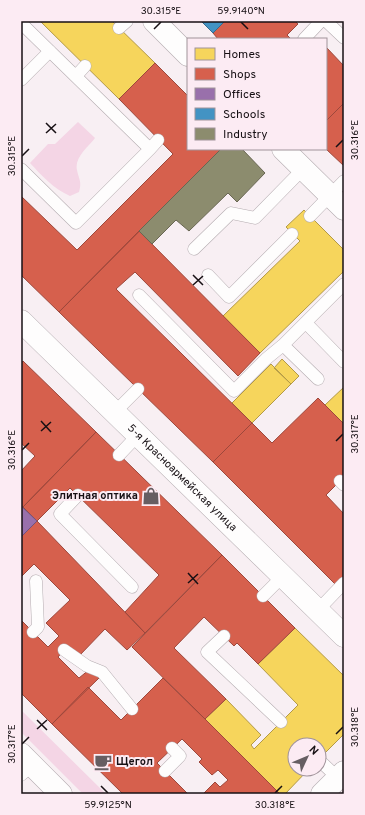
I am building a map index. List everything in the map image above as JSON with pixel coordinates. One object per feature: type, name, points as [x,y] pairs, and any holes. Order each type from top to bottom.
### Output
[{"type":"street","points":[[154,21],[187,54]]},
{"type":"street","points":[[284,150],[303,169],[339,195]]},
{"type":"street","name":"5-я Красноармейская улица","points":[[21,321],[344,636]]},
{"type":"street","points":[[25,765],[61,794]]},
{"type":"street","points":[[322,794],[341,775]]},
{"type":"lane","points":[[305,38],[321,21]]},
{"type":"lane","points":[[326,21],[344,38]]},
{"type":"lane","points":[[21,23],[76,76],[154,144],[76,223],[21,169]]},
{"type":"lane","points":[[21,80],[50,51]]},
{"type":"lane","points":[[76,76],[85,66]]},
{"type":"lane","points":[[194,248],[232,213],[255,218],[303,169]]},
{"type":"lane","points":[[310,216],[339,195]]},
{"type":"lane","points":[[208,275],[229,297],[292,234]]},
{"type":"lane","points":[[139,295],[182,346],[234,391],[266,359],[306,323],[344,284]]},
{"type":"lane","points":[[306,323],[344,362]]},
{"type":"lane","points":[[283,345],[318,379]]},
{"type":"lane","points":[[114,412],[138,389]]},
{"type":"lane","points":[[119,455],[138,435]]},
{"type":"lane","points":[[78,495],[60,514],[132,586]]},
{"type":"lane","points":[[263,596],[283,576]]},
{"type":"lane","points":[[33,632],[38,628],[36,581]]},
{"type":"lane","points":[[318,610],[344,584]]},
{"type":"lane","points":[[224,636],[207,652],[281,722]]},
{"type":"lane","points":[[64,650],[87,666],[102,672],[132,709]]},
{"type":"lane","points":[[165,771],[180,756],[172,748]]},
{"type":"lane","points":[[327,765],[341,775]]},
{"type":"shaded area","points":[[78,122],[95,138],[82,153],[78,161],[77,170],[80,181],[79,192],[70,196],[53,186],[30,163],[48,144],[55,144]]},
{"type":"shaded area","points":[[21,710],[106,794],[83,794],[21,732]]},
{"type":"building: Homes","points":[[40,21],[112,21],[155,63],[119,99]]},
{"type":"building: Homes","points":[[304,210],[344,250],[344,271],[260,353],[223,316],[300,241],[286,227]]},
{"type":"building: Homes","points":[[282,359],[299,376],[291,384],[274,368]]},
{"type":"building: Homes","points":[[271,364],[291,384],[252,423],[232,403]]},
{"type":"building: Homes","points":[[344,387],[344,424],[325,405]]},
{"type":"building: Homes","points":[[295,628],[344,676],[344,734],[327,751],[327,737],[287,737],[287,777],[301,777],[285,794],[280,794],[205,719],[226,699],[261,735],[251,745],[254,749],[298,705],[258,664]]},
{"type":"building: Shops","points":[[225,21],[295,21],[298,24],[287,35],[290,38],[217,38],[213,33]]},
{"type":"building: Shops","points":[[327,48],[344,66],[344,103],[327,120]]},
{"type":"building: Shops","points":[[155,63],[187,95],[187,150],[220,150],[59,312],[21,275],[21,196],[77,250],[173,154],[119,99]]},
{"type":"building: Shops","points":[[344,103],[344,166],[327,150],[327,120]]},
{"type":"building: Shops","points":[[139,231],[260,353],[238,376],[135,272],[116,289],[252,423],[213,462],[59,312]]},
{"type":"building: Shops","points":[[23,361],[96,432],[23,507],[21,506],[21,471],[35,456],[21,443],[21,364]]},
{"type":"building: Shops","points":[[318,398],[344,424],[344,477],[326,495],[344,514],[344,576],[336,585],[213,462],[252,423],[272,443]]},
{"type":"building: Shops","points":[[96,432],[222,555],[145,633],[125,612],[159,575],[70,488],[37,521],[23,507]]},
{"type":"building: Shops","points":[[37,521],[145,633],[127,650],[105,629],[79,656],[64,650],[58,657],[79,678],[90,669],[99,678],[52,724],[21,693],[21,620],[48,647],[59,636],[46,623],[70,600],[34,564],[21,577],[21,537]]},
{"type":"building: Shops","points":[[222,555],[295,628],[258,664],[237,643],[234,646],[204,617],[174,648],[226,699],[205,719],[132,647]]},
{"type":"building: Shops","points":[[163,678],[280,794],[203,794],[215,782],[220,787],[228,780],[218,770],[212,775],[199,762],[202,759],[182,739],[157,763],[188,794],[123,794],[52,724],[88,687],[121,720]]},
{"type":"building: Offices","points":[[21,506],[37,521],[21,537]]},
{"type":"building: Schools","points":[[201,21],[225,21],[213,33]]},
{"type":"building: Industry","points":[[220,150],[243,150],[265,173],[237,202],[228,193],[189,231],[176,220],[152,244],[139,231]]},
{"type":"place","name":"Элитная оптика","points":[[151,496]]},
{"type":"place","name":"Щегол","points":[[103,762]]}]
